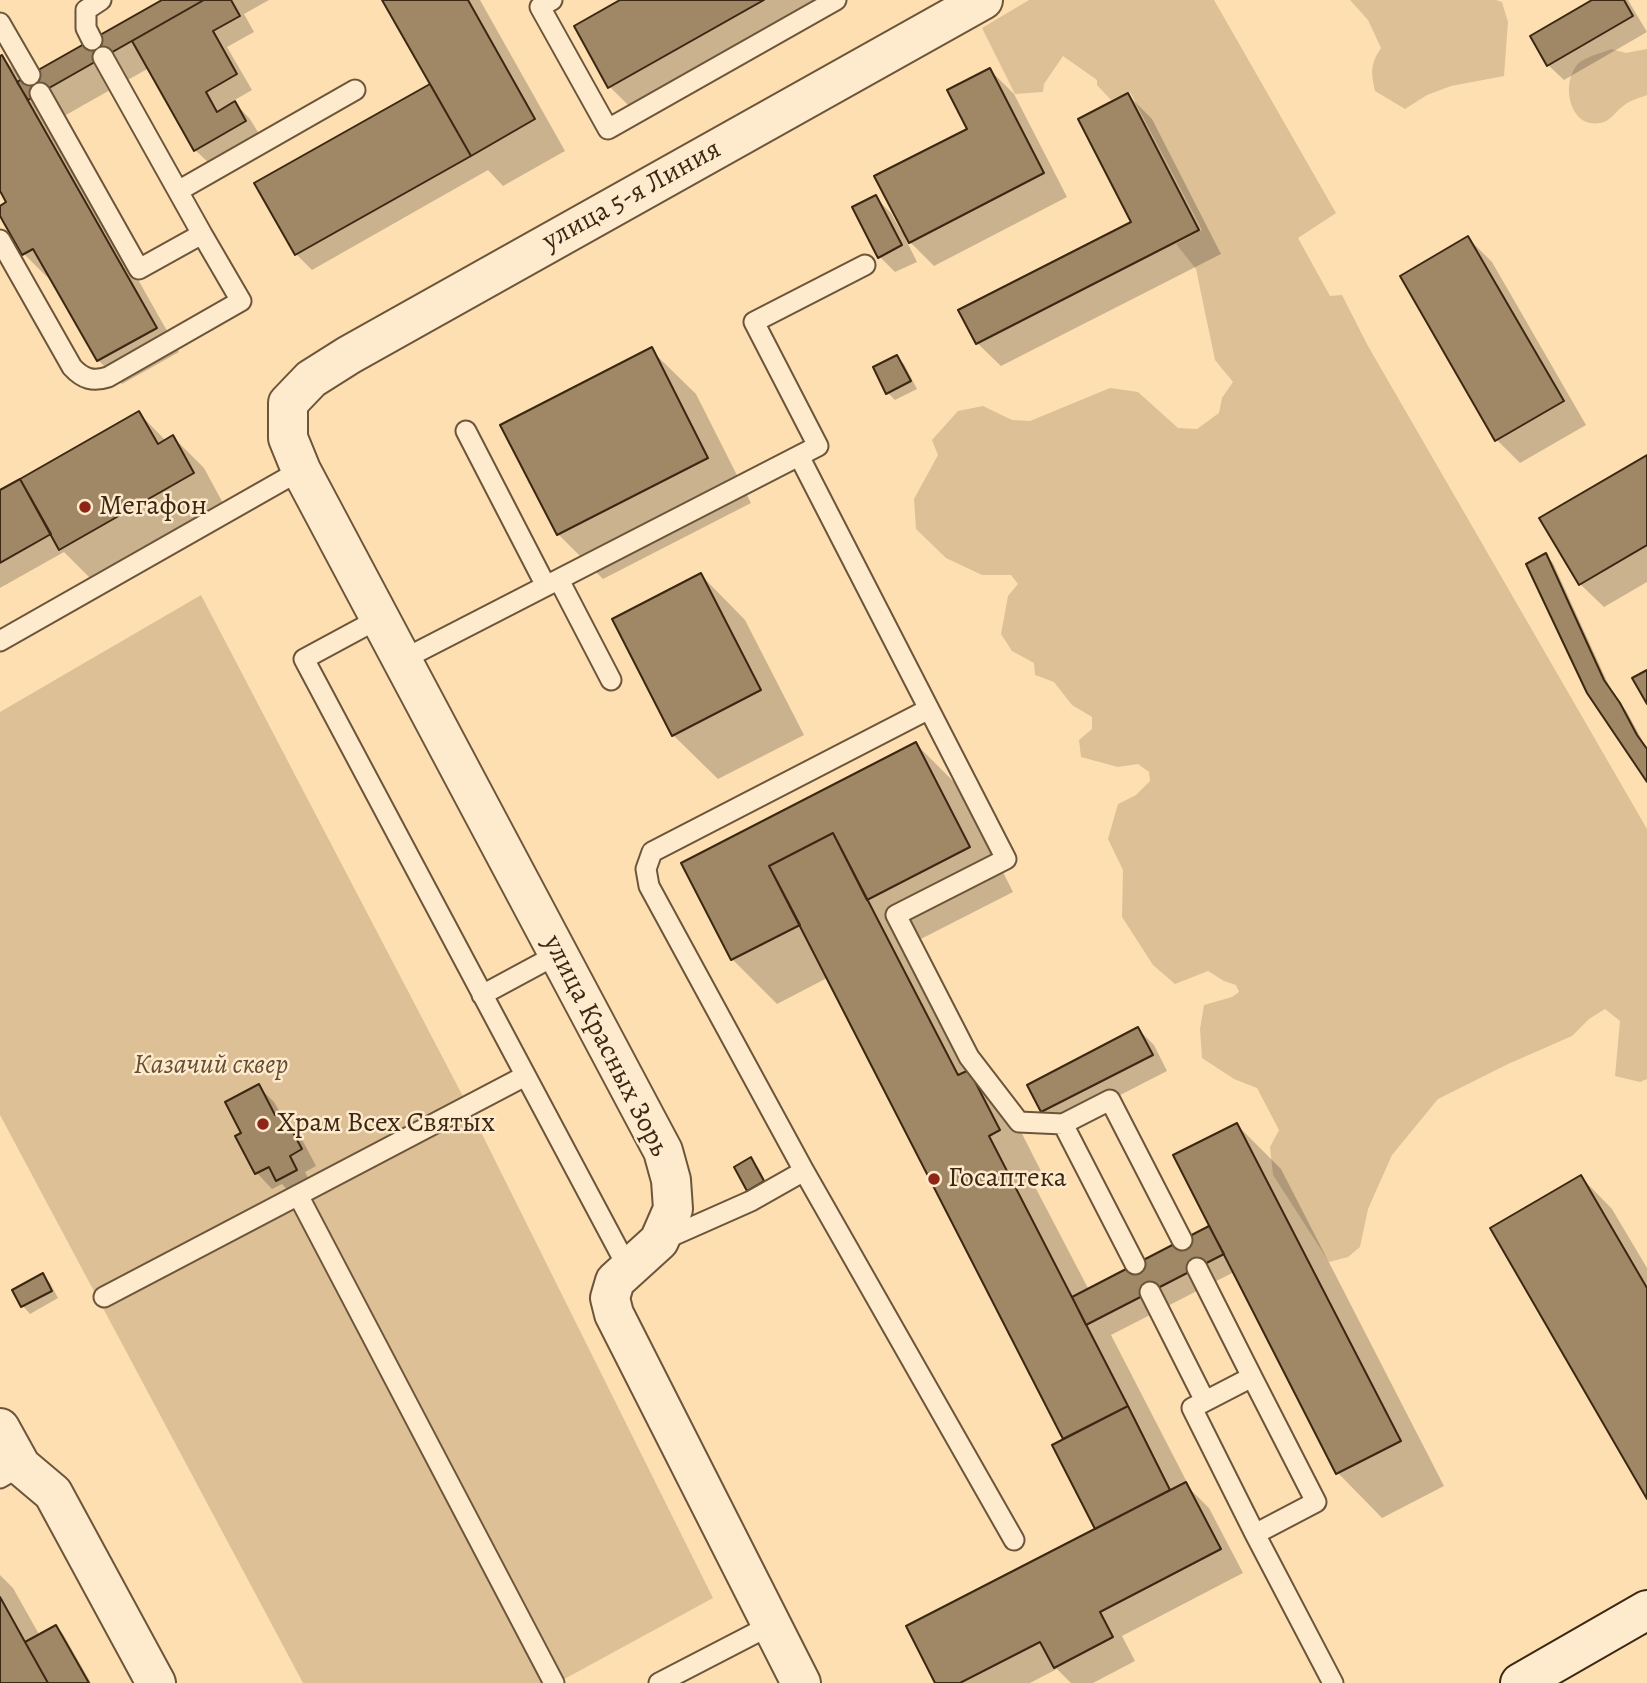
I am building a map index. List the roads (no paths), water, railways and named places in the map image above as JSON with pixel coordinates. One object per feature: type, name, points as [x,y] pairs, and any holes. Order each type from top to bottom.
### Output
[{"type":"street","name":"улица 5-я Линия","points":[[288,403],[311,379],[349,355],[940,10],[983,0]]},
{"type":"street","name":"улица Красных Зорь","points":[[288,403],[288,438],[301,470],[663,1151],[671,1180],[673,1209],[659,1241],[615,1281],[610,1298],[614,1314],[800,1683]]},
{"type":"street","points":[[0,1429],[11,1472],[53,1493],[156,1683]]},
{"type":"street","points":[[1520,1683],[1647,1610]]},
{"type":"lane","points":[[92,40],[86,29],[86,10],[101,0]]},
{"type":"lane","points":[[552,0],[540,7],[608,128],[836,0]]},
{"type":"lane","points":[[0,23],[30,75]]},
{"type":"lane","points":[[0,240],[72,367],[88,380],[108,377],[241,302],[103,58]]},
{"type":"lane","points":[[178,191],[355,90]]},
{"type":"lane","points":[[40,93],[139,269],[202,234]]},
{"type":"lane","points":[[402,660],[818,446],[754,322],[865,265]]},
{"type":"lane","points":[[467,431],[552,583],[611,680]]},
{"type":"lane","points":[[799,456],[1006,859],[896,915],[969,1057],[1019,1122],[1063,1124],[1110,1100],[1182,1240]]},
{"type":"lane","points":[[0,641],[301,470]]},
{"type":"lane","points":[[380,618],[304,659],[628,1268]]},
{"type":"lane","points":[[929,709],[652,852],[646,869],[649,886],[804,1171],[1014,1540]]},
{"type":"lane","points":[[482,995],[558,954]]},
{"type":"lane","points":[[104,1297],[526,1076]]},
{"type":"lane","points":[[1063,1124],[1135,1264]]},
{"type":"lane","points":[[659,1241],[751,1201],[804,1171]]},
{"type":"lane","points":[[298,1195],[554,1683]]},
{"type":"lane","points":[[1196,1268],[1316,1502],[1255,1534]]},
{"type":"lane","points":[[1150,1292],[1205,1401]]},
{"type":"lane","points":[[1252,1377],[1192,1408],[1333,1683]]},
{"type":"lane","points":[[659,1683],[771,1625]]},
{"type":"place","name":"Мегафон","points":[[85,507]]},
{"type":"place","name":"Храм Всех Святых","points":[[263,1124]]},
{"type":"place","name":"Госаптека","points":[[934,1179]]},
{"type":"park label","name":"Казачий сквер","points":[[211,1066]]}]
